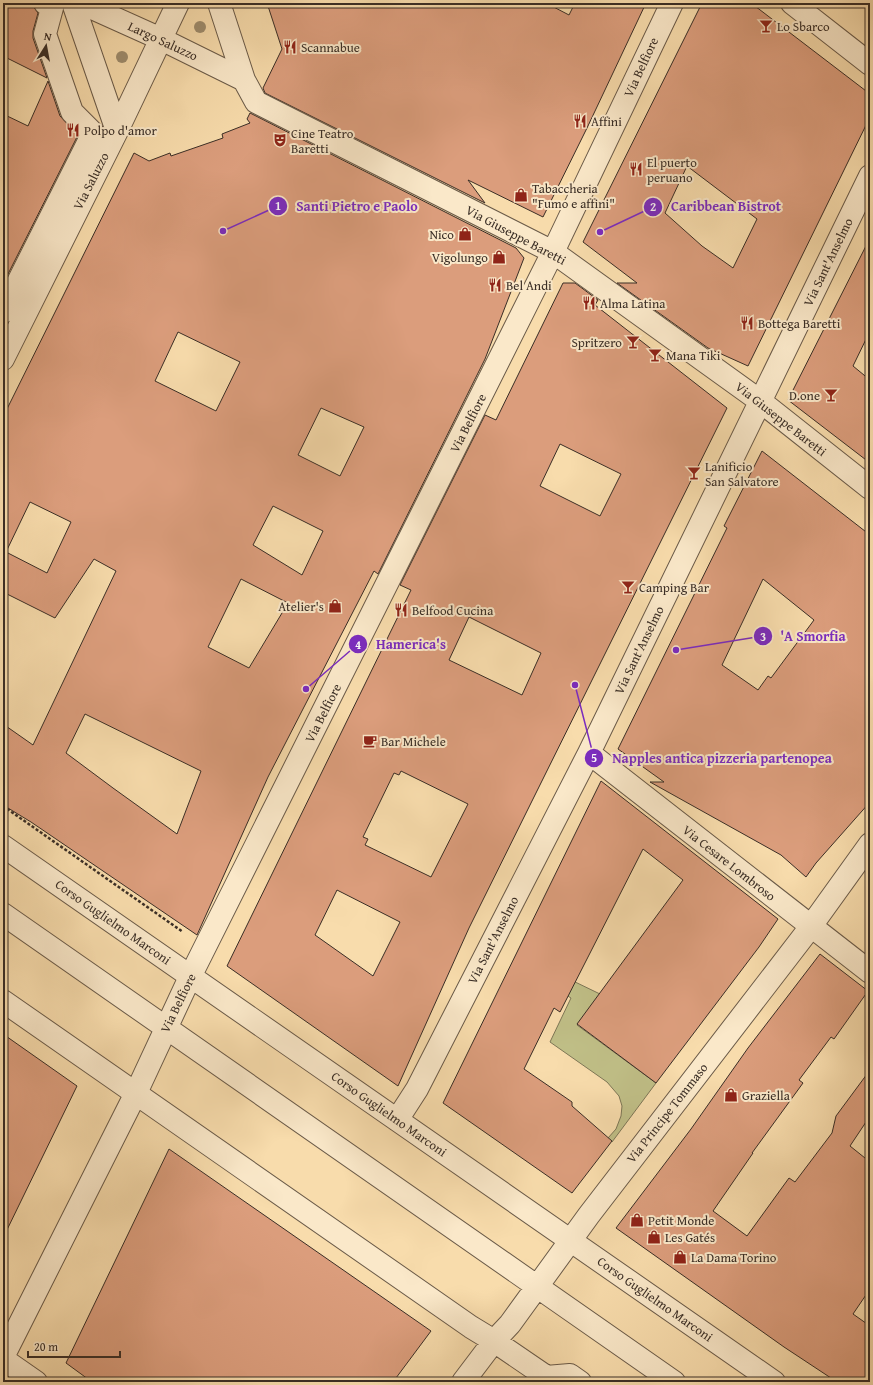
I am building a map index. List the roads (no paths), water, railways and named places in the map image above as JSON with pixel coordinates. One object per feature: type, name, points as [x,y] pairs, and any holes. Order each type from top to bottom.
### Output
[{"type":"street","points":[[3,312],[92,133],[72,112],[45,34],[52,8],[45,3]]},
{"type":"street","points":[[73,3],[117,131]]},
{"type":"street","name":"Largo Saluzzo","points":[[81,3],[244,80]]},
{"type":"street","name":"Via Saluzzo","points":[[3,359],[117,131],[178,3]]},
{"type":"street","points":[[219,3],[244,80]]},
{"type":"street","name":"Via Belfiore","points":[[3,1358],[136,1093],[190,977],[553,252],[672,3]]},
{"type":"street","points":[[792,3],[870,64]]},
{"type":"street","name":"Via Giuseppe Baretti","points":[[244,80],[256,102],[553,252],[760,401],[870,488]]},
{"type":"street","name":"Via Sant'Anselmo","points":[[397,1120],[417,1089],[589,753],[870,176]]},
{"type":"street","name":"Via Cesare Lombroso","points":[[589,753],[870,972]]},
{"type":"street","name":"Via Principe Tommaso","points":[[463,1382],[494,1341],[510,1324],[589,1214],[811,927],[870,844]]},
{"type":"street","name":"Corso Guglielmo Marconi","points":[[3,846],[774,1382]]},
{"type":"street","points":[[3,914],[674,1382]]},
{"type":"street","points":[[3,1001],[471,1327],[550,1379],[570,1375],[580,1382]]},
{"type":"street","points":[[3,1358],[36,1382]]},
{"type":"place","name":"Lo Sbarco","points":[[766,26]]},
{"type":"place","name":"Scannabue","points":[[290,47]]},
{"type":"place","name":"Affini","points":[[580,121]]},
{"type":"place","name":"Polpo d'amor","points":[[73,130]]},
{"type":"place","name":"Cine Teatro Baretti","points":[[280,140]]},
{"type":"place","name":"El puerto peruano","points":[[636,169]]},
{"type":"place","name":"Tabaccheria \"Fumo e affini\"","points":[[521,195]]},
{"type":"place","name":"Santi Pietro e Paolo","points":[[223,231]]},
{"type":"place","name":"Caribbean Bistrot","points":[[600,232]]},
{"type":"place","name":"Nico","points":[[465,234]]},
{"type":"place","name":"Vigolungo","points":[[499,257]]},
{"type":"place","name":"Bel Andi","points":[[495,285]]},
{"type":"place","name":"Alma Latina","points":[[589,303]]},
{"type":"place","name":"Bottega Baretti","points":[[747,323]]},
{"type":"place","name":"Spritzero","points":[[633,342]]},
{"type":"place","name":"Mana Tiki","points":[[655,355]]},
{"type":"place","name":"D.one","points":[[831,395]]},
{"type":"place","name":"Lanificio San Salvatore","points":[[694,473]]},
{"type":"place","name":"Camping Bar","points":[[628,587]]},
{"type":"place","name":"Atelier's","points":[[335,606]]},
{"type":"place","name":"Belfood Cucina","points":[[401,610]]},
{"type":"place","name":"'A Smorfia","points":[[676,650]]},
{"type":"place","name":"Napples antica pizzeria partenopea","points":[[575,685]]},
{"type":"place","name":"Hamerica's","points":[[306,689]]},
{"type":"place","name":"Bar Michele","points":[[370,741]]},
{"type":"place","name":"Graziella","points":[[731,1095]]},
{"type":"place","name":"Petit Monde","points":[[637,1220]]},
{"type":"place","name":"Les Gatés","points":[[654,1237]]},
{"type":"place","name":"La Dama Torino","points":[[680,1257]]}]
